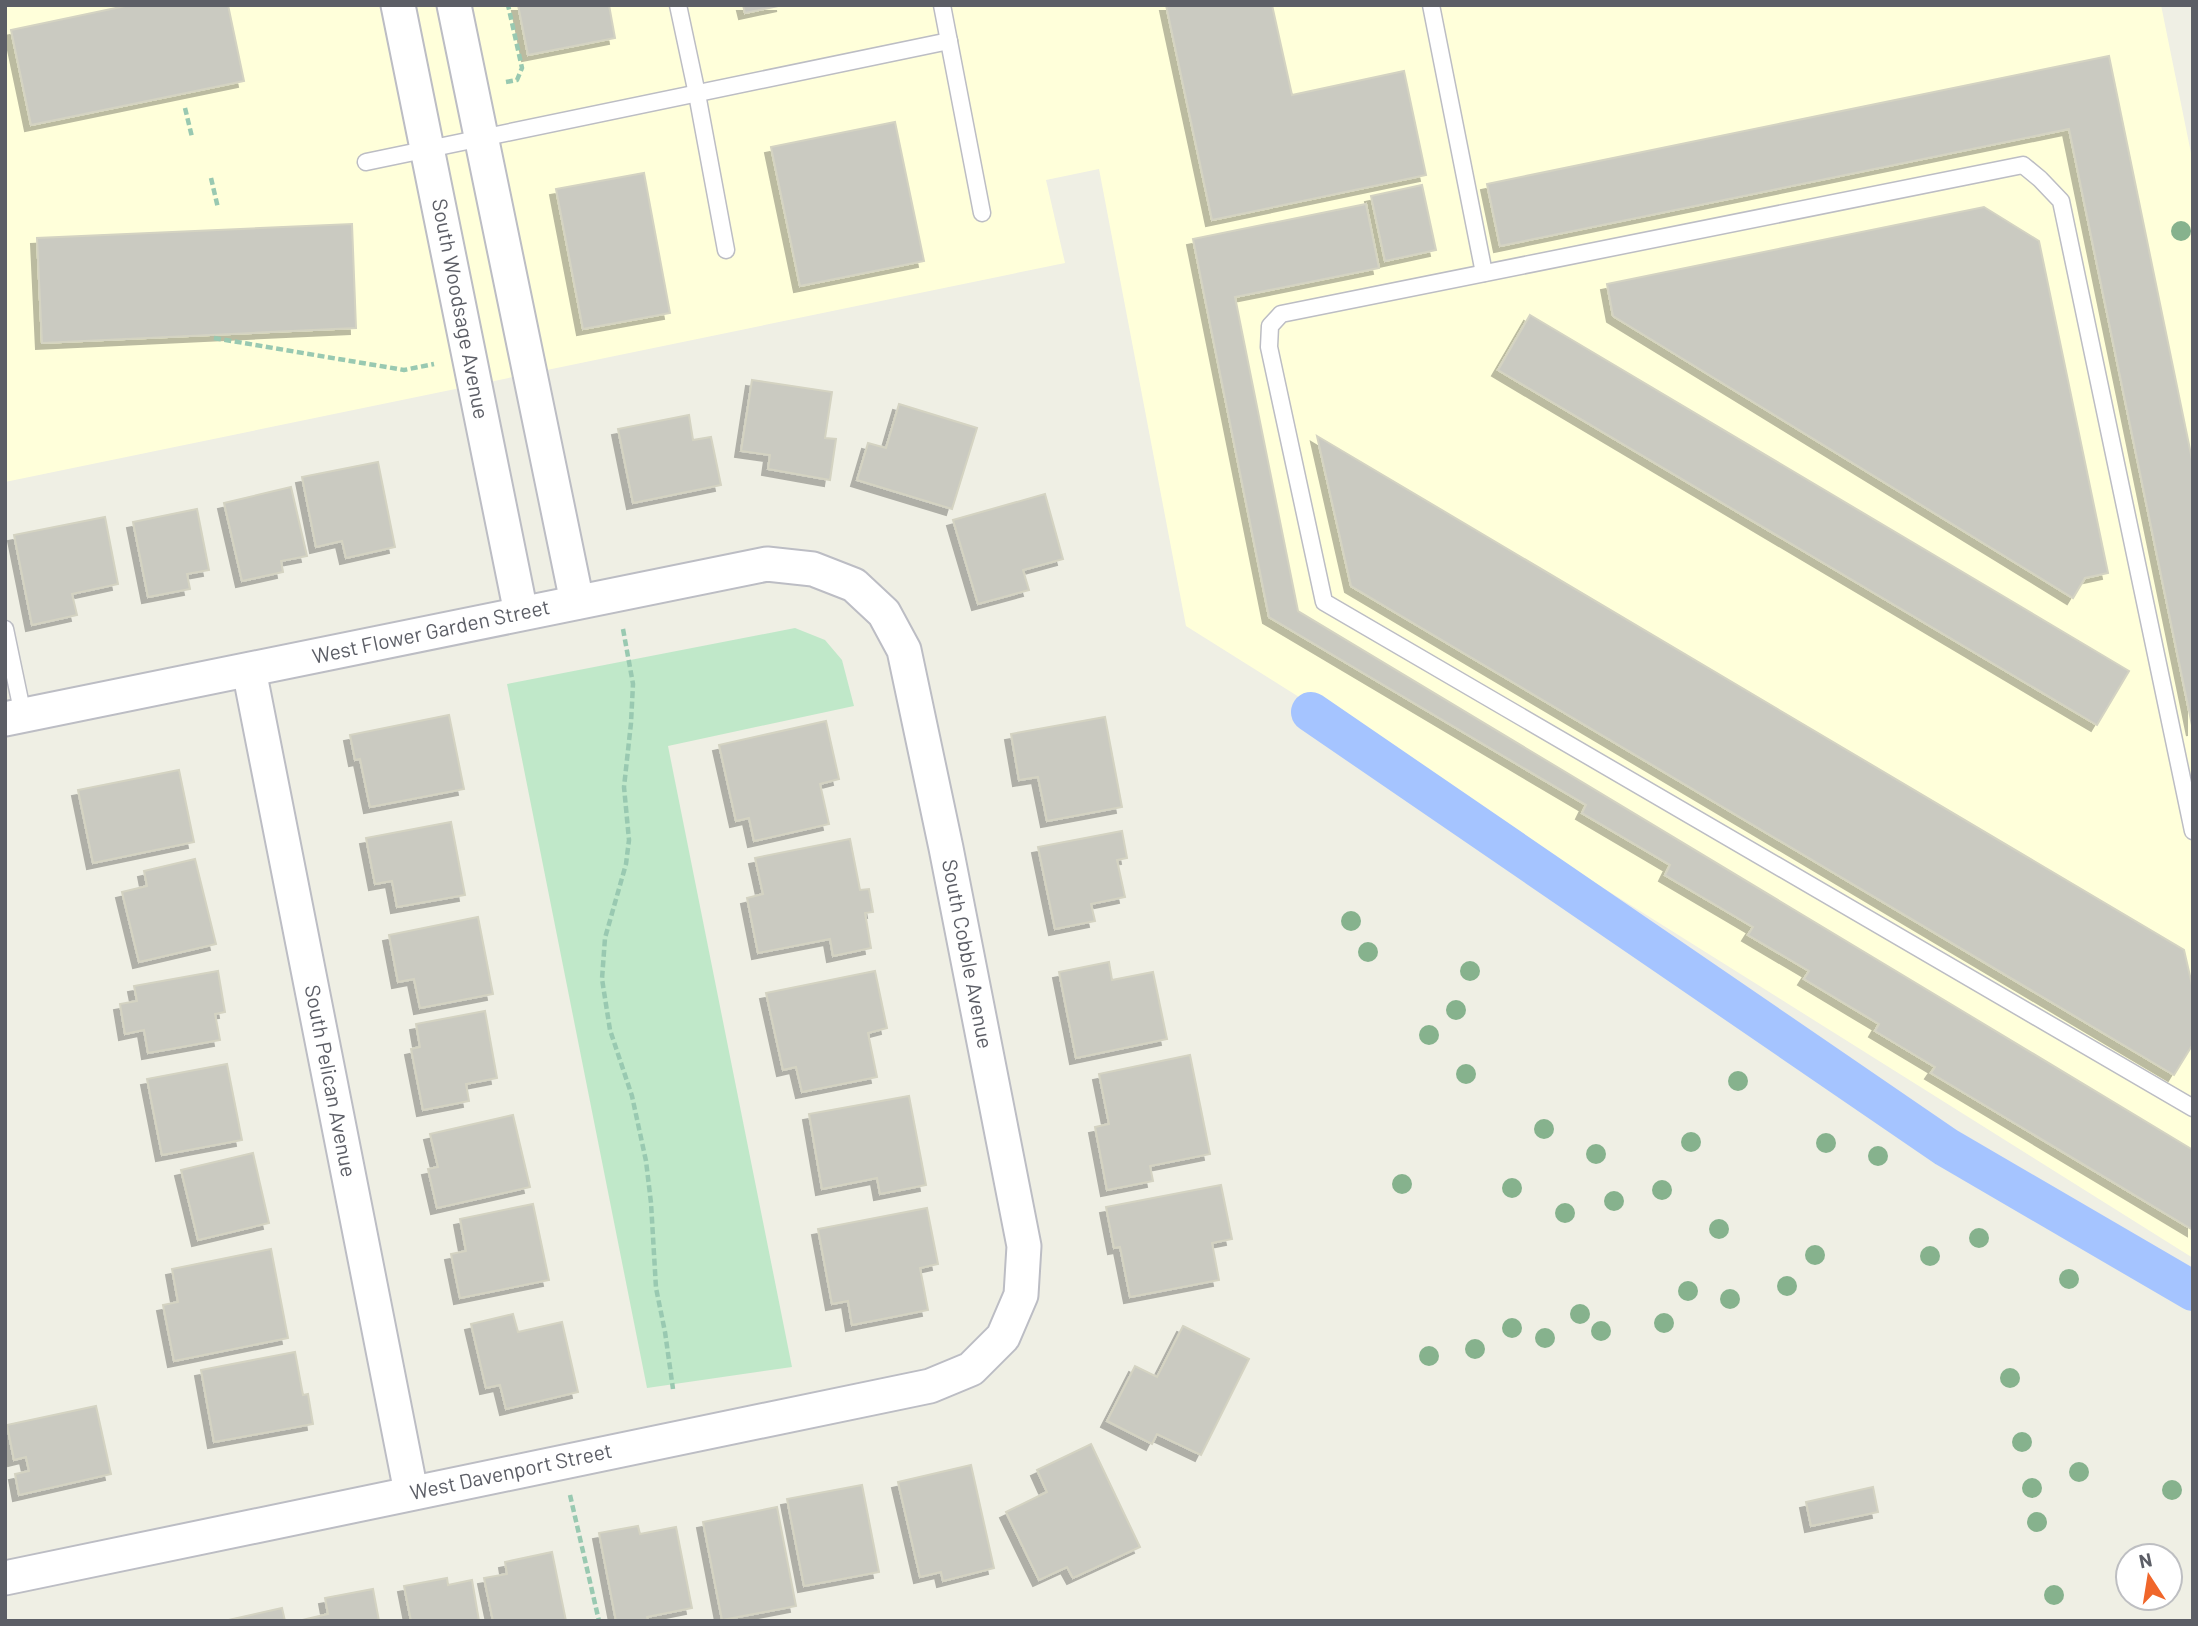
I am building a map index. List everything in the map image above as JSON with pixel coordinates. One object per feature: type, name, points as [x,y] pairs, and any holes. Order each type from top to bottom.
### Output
[{"type":"street","name":"South Woodsage Avenue","points":[[398,5],[521,613]]},
{"type":"street","points":[[454,5],[577,602]]},
{"type":"street","name":"West Flower Garden Street","points":[[14,717],[767,564],[813,569],[854,585]]},
{"type":"street","name":"South Cobble Avenue","points":[[854,585],[884,613],[904,650],[951,876],[1024,1246],[1021,1295],[1003,1337]]},
{"type":"street","name":"South Pelican Avenue","points":[[249,670],[411,1492]]},
{"type":"street","name":"West Davenport Street","points":[[5,1578],[411,1492],[930,1387],[971,1369],[1003,1337]]},
{"type":"lane","points":[[678,5],[726,250]]},
{"type":"lane","points":[[942,5],[982,213]]},
{"type":"lane","points":[[1431,5],[1484,273]]},
{"type":"lane","points":[[366,162],[949,41]]},
{"type":"lane","points":[[2193,831],[2061,201],[2023,165],[1281,314],[1270,326],[1269,347],[1324,602],[2193,1108]]},
{"type":"lane","points":[[5,629],[14,717]]},
{"type":"path","points":[[505,82],[517,80],[522,68],[508,5]]},
{"type":"path","points":[[185,108],[192,137]]},
{"type":"path","points":[[211,178],[218,208]]},
{"type":"path","points":[[214,338],[404,370],[434,364]]},
{"type":"path","points":[[622,626],[633,684],[624,787],[629,840],[626,864],[605,938],[602,979],[610,1030],[632,1096],[646,1161],[656,1288],[673,1389]]},
{"type":"path","points":[[569,1492],[599,1621]]},
{"type":"shaded area","points":[[5,5],[2161,5],[2193,163],[2193,1258],[1186,626],[1099,169],[1046,180],[1065,263],[5,482]]},
{"type":"shaded area","points":[[795,628],[825,640],[842,660],[854,706],[668,746],[792,1367],[647,1388],[507,684]]},
{"type":"building","points":[[130,5],[228,5],[244,81],[31,125],[11,30]]},
{"type":"building","points":[[518,5],[609,5],[615,38],[528,55]]},
{"type":"building","points":[[743,5],[783,5],[745,13]]},
{"type":"building","points":[[1166,5],[1272,5],[1292,95],[1404,71],[1426,175],[1212,220]]},
{"type":"building","points":[[2109,56],[2193,464],[2193,730],[2069,129],[1500,246],[1487,184]]},
{"type":"building","points":[[895,122],[924,261],[800,286],[771,147]]},
{"type":"building","points":[[644,173],[670,313],[583,329],[556,189]]},
{"type":"building","points":[[1422,185],[1436,250],[1385,261],[1371,196]]},
{"type":"building","points":[[1366,204],[1379,268],[1235,297],[1298,611],[2193,1150],[2193,1230],[1931,1073],[1935,1067],[1875,1031],[1879,1024],[1804,979],[1809,971],[1748,935],[1753,927],[1665,875],[1670,865],[1582,813],[1586,805],[1269,617],[1193,239]]},
{"type":"building","points":[[1984,207],[2039,241],[2108,573],[2085,578],[2073,598],[1613,316],[1607,284]]},
{"type":"building","points":[[352,224],[356,328],[42,343],[37,238]]},
{"type":"building","points":[[1530,315],[2129,671],[2097,725],[1498,370]]},
{"type":"building","points":[[752,380],[832,392],[825,438],[836,439],[830,480],[768,469],[770,455],[741,451]]},
{"type":"building","points":[[899,404],[977,428],[952,509],[857,480],[868,443],[886,448]]},
{"type":"building","points":[[689,415],[693,440],[711,437],[721,485],[633,503],[618,429]]},
{"type":"building","points":[[1317,436],[2184,950],[2193,989],[2193,1044],[2174,1075],[1351,586]]},
{"type":"building","points":[[378,462],[395,547],[346,558],[342,541],[316,547],[302,477]]},
{"type":"building","points":[[291,487],[307,556],[281,561],[283,572],[242,581],[224,503]]},
{"type":"building","points":[[1045,494],[1063,559],[1023,570],[1029,590],[978,604],[953,520]]},
{"type":"building","points":[[197,509],[209,570],[187,574],[190,589],[148,597],[133,522]]},
{"type":"building","points":[[105,517],[118,584],[72,594],[77,615],[32,625],[14,535]]},
{"type":"building","points":[[449,715],[464,789],[370,807],[360,759],[355,760],[350,735]]},
{"type":"building","points":[[1105,717],[1122,807],[1047,821],[1038,777],[1019,780],[1011,734]]},
{"type":"building","points":[[826,721],[839,779],[820,784],[829,824],[754,841],[749,818],[736,821],[719,745]]},
{"type":"building","points":[[179,770],[194,842],[93,863],[78,790]]},
{"type":"building","points":[[451,822],[465,895],[397,907],[392,881],[375,884],[366,838]]},
{"type":"building","points":[[1122,831],[1127,858],[1117,860],[1125,897],[1091,904],[1095,921],[1055,929],[1038,847]]},
{"type":"building","points":[[850,839],[860,890],[869,889],[873,912],[865,913],[871,948],[833,956],[830,939],[758,953],[747,898],[763,894],[755,858]]},
{"type":"building","points":[[195,859],[216,944],[139,962],[122,892],[147,886],[144,871]]},
{"type":"building","points":[[478,917],[493,994],[420,1008],[414,979],[398,982],[389,935]]},
{"type":"building","points":[[1109,962],[1112,980],[1153,972],[1167,1039],[1076,1058],[1059,972]]},
{"type":"building","points":[[218,971],[225,1012],[215,1014],[220,1040],[148,1053],[144,1030],[125,1034],[120,1004],[137,1001],[134,986]]},
{"type":"building","points":[[875,971],[887,1028],[868,1033],[877,1077],[802,1092],[796,1067],[783,1070],[766,993]]},
{"type":"building","points":[[485,1011],[497,1078],[466,1084],[469,1101],[423,1110],[411,1049],[420,1047],[416,1024]]},
{"type":"building","points":[[1190,1055],[1210,1154],[1150,1166],[1153,1181],[1107,1190],[1095,1127],[1109,1124],[1099,1074]]},
{"type":"building","points":[[227,1064],[242,1140],[162,1155],[147,1079]]},
{"type":"building","points":[[909,1096],[926,1185],[880,1194],[877,1178],[822,1189],[809,1114]]},
{"type":"building","points":[[513,1115],[530,1187],[437,1208],[428,1169],[438,1167],[430,1134]]},
{"type":"building","points":[[253,1153],[269,1223],[198,1240],[181,1170]]},
{"type":"building","points":[[1221,1185],[1232,1239],[1212,1243],[1219,1280],[1130,1297],[1120,1247],[1114,1248],[1106,1207]]},
{"type":"building","points":[[533,1204],[549,1280],[460,1298],[451,1254],[466,1251],[460,1219]]},
{"type":"building","points":[[927,1208],[938,1264],[920,1268],[928,1310],[852,1325],[848,1301],[832,1304],[818,1229]]},
{"type":"building","points":[[271,1249],[288,1338],[174,1361],[163,1305],[178,1302],[172,1269]]},
{"type":"building","points":[[513,1314],[518,1332],[562,1322],[578,1392],[506,1409],[500,1385],[486,1388],[471,1324]]},
{"type":"building","points":[[1183,1326],[1249,1359],[1201,1455],[1157,1434],[1152,1444],[1107,1421],[1135,1366],[1157,1377]]},
{"type":"building","points":[[295,1352],[303,1395],[308,1394],[313,1424],[214,1442],[201,1370]]},
{"type":"building","points":[[96,1406],[111,1474],[19,1495],[15,1474],[29,1471],[26,1457],[14,1460],[7,1425]]},
{"type":"building","points":[[1091,1444],[1140,1547],[1073,1578],[1067,1567],[1039,1580],[1006,1512],[1047,1492],[1037,1470]]},
{"type":"building","points":[[971,1465],[994,1568],[943,1581],[941,1572],[920,1577],[898,1482]]},
{"type":"building","points":[[862,1485],[879,1572],[804,1586],[787,1499]]},
{"type":"building","points":[[1873,1487],[1878,1512],[1811,1526],[1806,1502]]},
{"type":"building","points":[[777,1507],[796,1606],[722,1620],[703,1522]]},
{"type":"building","points":[[638,1526],[640,1534],[676,1527],[692,1608],[647,1617],[648,1621],[616,1621],[599,1533]]},
{"type":"building","points":[[552,1552],[566,1621],[493,1621],[484,1578],[507,1574],[505,1562]]},
{"type":"building","points":[[447,1578],[448,1585],[472,1580],[479,1621],[411,1621],[404,1586]]},
{"type":"building","points":[[373,1589],[379,1621],[298,1621],[328,1614],[325,1598]]},
{"type":"building","points":[[282,1608],[285,1621],[224,1621]]},
{"type":"waterway","points":[[1311,712],[1946,1147],[2193,1291]]}]
